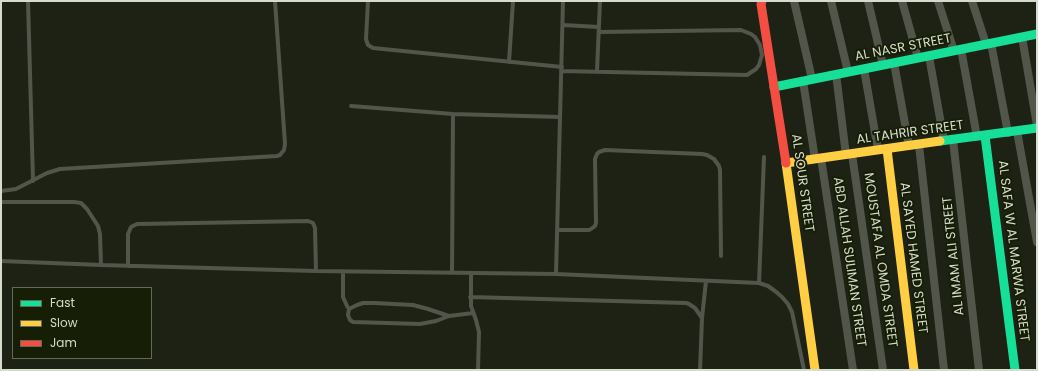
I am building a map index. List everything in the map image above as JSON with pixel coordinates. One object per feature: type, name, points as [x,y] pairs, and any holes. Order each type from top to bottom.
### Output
[{"type":"street","name":"AL SOUR STREET","points":[[762,1],[761,4],[786,163],[815,370]]},
{"type":"street","name":"ABD ALLAH SULIMAN STREET","points":[[794,1],[853,370]]},
{"type":"street","points":[[831,1],[848,72]]},
{"type":"street","points":[[868,1],[883,65]]},
{"type":"street","points":[[902,1],[918,58]]},
{"type":"street","points":[[938,1],[958,50],[981,136]]},
{"type":"street","points":[[972,1],[989,44],[1008,132]]},
{"type":"street","name":"AL NASR STREET","points":[[774,87],[1037,34]]},
{"type":"street","points":[[1022,37],[1037,125]]},
{"type":"street","points":[[929,56],[944,141]]},
{"type":"street","points":[[894,63],[909,146]]},
{"type":"street","points":[[864,69],[882,150]]},
{"type":"street","name":"MOUSTAFA AL OMDA STREET","points":[[836,74],[883,370]]},
{"type":"street","name":"AL TAHRIR STREET","points":[[786,163],[1037,128]]},
{"type":"street","points":[[1017,131],[1037,239]]},
{"type":"street","name":"AL SAFA W AL MARWA STREET","points":[[981,136],[1015,370]]},
{"type":"street","name":"AL IMAM ALI STREET","points":[[953,140],[979,370]]},
{"type":"street","points":[[919,145],[944,370]]},
{"type":"street","name":"AL SAYED HAMED STREET","points":[[882,150],[914,370]]},
{"type":"lane","points":[[28,1],[33,181]]},
{"type":"lane","points":[[1,191],[16,189],[47,173],[60,169],[277,156],[282,153],[285,144],[275,1]]},
{"type":"lane","points":[[368,1],[366,39],[368,45],[373,48],[597,72],[747,74],[756,69],[762,55],[762,50],[758,40],[751,34],[742,30],[599,32]]},
{"type":"lane","points":[[508,62],[513,1]]},
{"type":"lane","points":[[556,274],[563,1]]},
{"type":"lane","points":[[597,72],[600,1]]},
{"type":"lane","points":[[563,25],[599,27]]},
{"type":"lane","points":[[351,106],[453,114],[560,117]]},
{"type":"lane","points":[[452,273],[453,114]]},
{"type":"lane","points":[[557,230],[589,230],[595,226],[595,159],[599,152],[604,150],[702,154],[714,159],[720,170],[721,256]]},
{"type":"lane","points":[[759,283],[764,157]]},
{"type":"lane","points":[[1,202],[81,203],[87,209],[98,226],[100,234],[101,265]]},
{"type":"lane","points":[[128,266],[128,234],[131,227],[136,224],[308,221],[313,223],[315,228],[316,271]]},
{"type":"lane","points":[[1,261],[343,272],[556,274],[759,283],[768,286],[775,291],[788,304],[792,312],[804,370]]},
{"type":"lane","points":[[343,272],[343,297],[349,310],[348,318],[353,322],[420,324],[436,321],[448,316],[473,313]]},
{"type":"lane","points":[[471,273],[471,306],[479,332],[478,370]]},
{"type":"lane","points":[[700,370],[702,318],[706,281]]},
{"type":"lane","points":[[470,297],[686,303],[695,308],[702,318]]},
{"type":"lane","points":[[349,310],[357,305],[369,303],[413,305],[448,316]]},
{"type":"traffic: fast","points":[[774,87],[1037,34]]},
{"type":"traffic: fast","points":[[940,141],[1037,128]]},
{"type":"traffic: fast","points":[[985,136],[1015,370]]},
{"type":"traffic: slow","points":[[786,163],[940,141]]},
{"type":"traffic: slow","points":[[887,149],[914,370]]},
{"type":"traffic: slow","points":[[786,163],[815,370]]},
{"type":"traffic: jam","points":[[762,1],[761,4],[786,163]]}]
